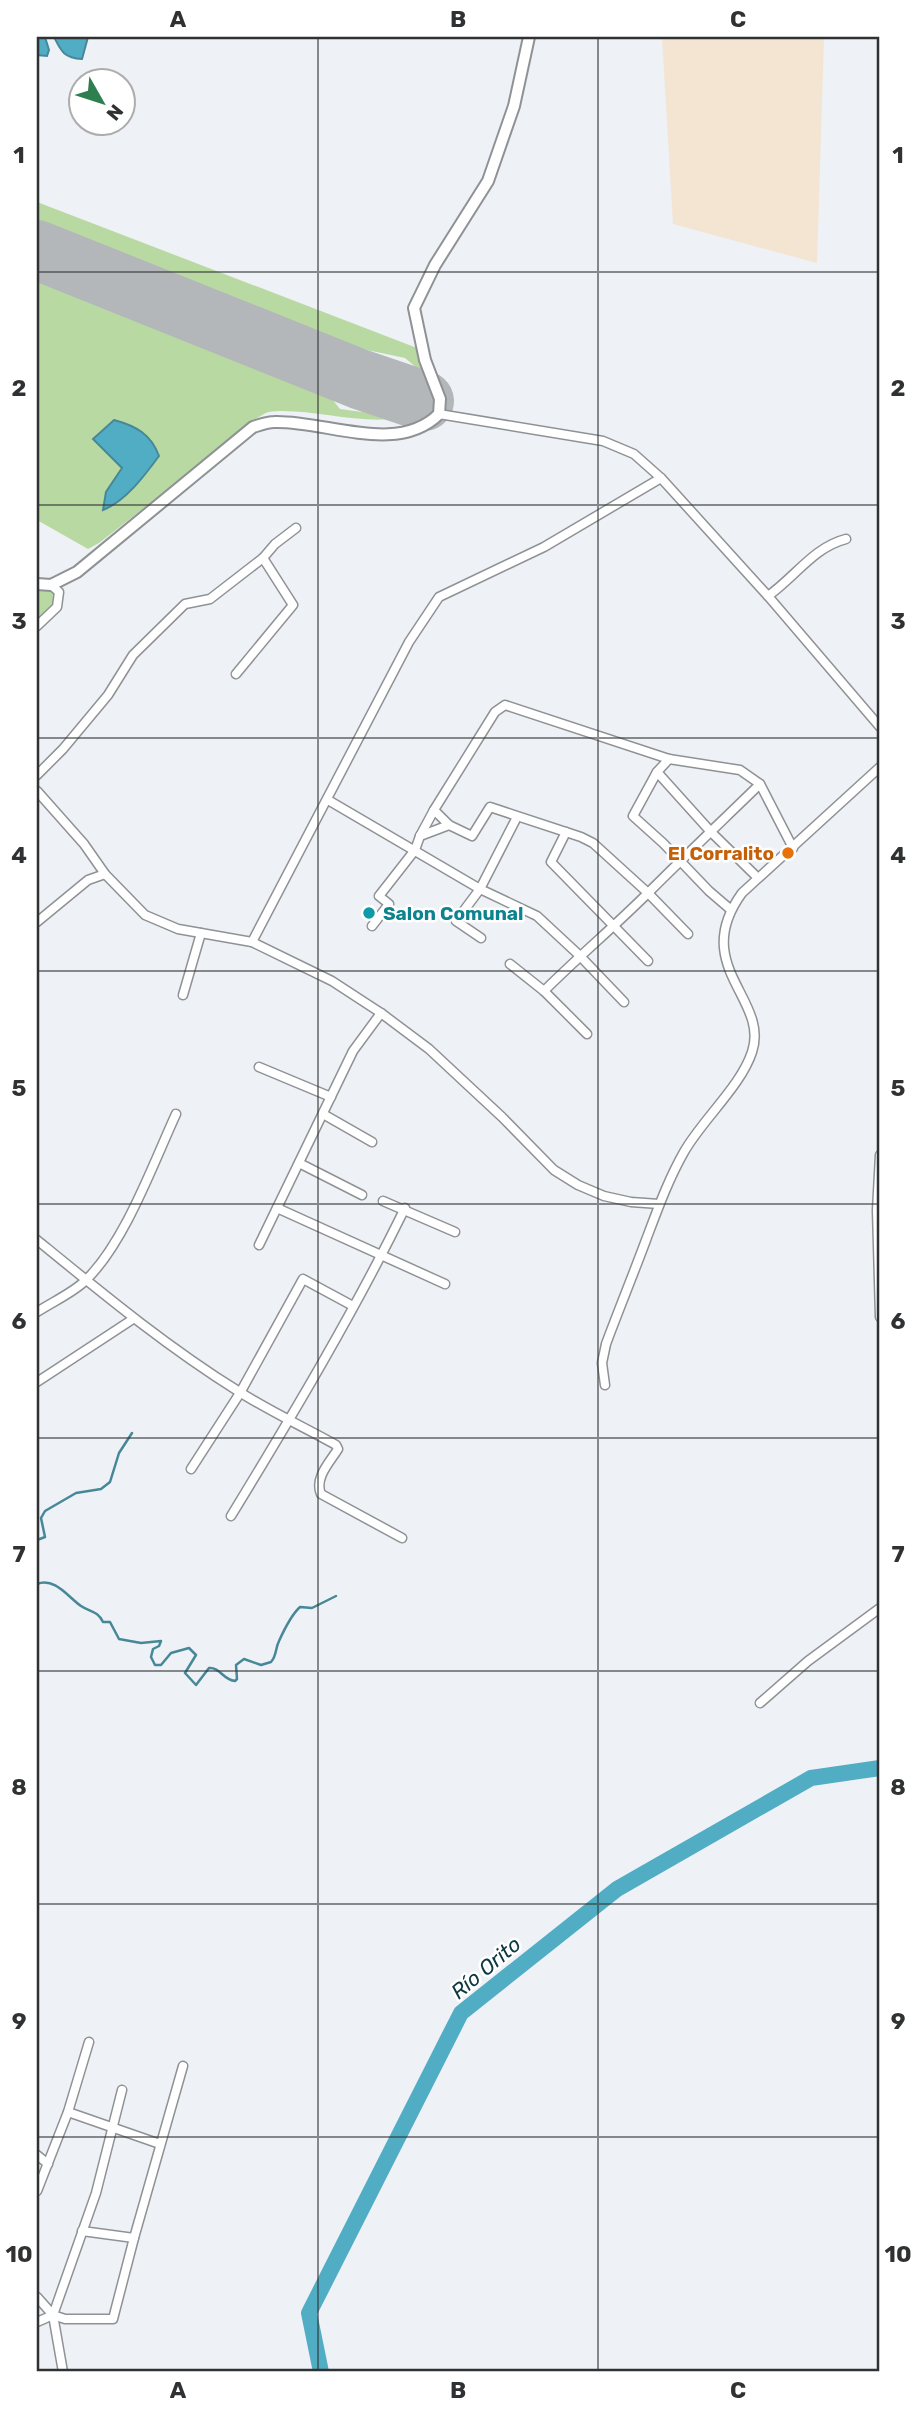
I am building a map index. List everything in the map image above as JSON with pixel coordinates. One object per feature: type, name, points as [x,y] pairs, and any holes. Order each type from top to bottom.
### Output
[{"type":"main road","points":[[37,584],[51,585],[77,572],[253,427],[272,422],[371,434],[416,430],[428,425],[439,414],[440,398],[425,360],[414,308],[435,265],[488,181],[514,106],[529,37]]},
{"type":"street","points":[[439,414],[603,441],[634,454],[661,478],[768,596],[880,727]]},
{"type":"street","points":[[252,942],[409,642],[439,597],[544,547],[661,478]]},
{"type":"street","points":[[37,775],[63,749],[108,695],[133,655],[185,604],[210,599],[263,558],[275,544],[296,528]]},
{"type":"street","points":[[768,596],[832,542],[846,538]]},
{"type":"street","points":[[236,674],[293,605],[263,558]]},
{"type":"street","points":[[37,626],[57,607],[60,592],[51,585]]},
{"type":"street","points":[[372,926],[389,904],[379,896],[415,850],[434,810],[495,712],[505,705],[669,759],[740,770],[760,784],[793,848]]},
{"type":"street","points":[[669,759],[657,772],[633,816],[730,909]]},
{"type":"street","points":[[605,1385],[601,1363],[606,1344],[659,1204],[683,1153],[738,1079],[753,1050],[754,1031],[751,1021],[726,963],[723,940],[730,909],[742,893],[880,767]]},
{"type":"street","points":[[657,772],[711,832],[758,878]]},
{"type":"street","points":[[544,991],[760,784]]},
{"type":"street","points":[[37,791],[84,844],[105,874],[145,915],[178,929],[252,942],[332,981],[429,1049],[502,1116],[554,1170],[578,1185],[604,1196],[659,1204]]},
{"type":"street","points":[[328,800],[480,889],[537,916],[624,1002]]},
{"type":"street","points":[[434,810],[449,825],[472,836],[490,807],[593,843],[688,934]]},
{"type":"street","points":[[481,938],[456,921],[480,889],[517,817]]},
{"type":"street","points":[[420,836],[449,825]]},
{"type":"street","points":[[566,832],[551,862],[648,961]]},
{"type":"street","points":[[37,922],[88,880],[105,874]]},
{"type":"street","points":[[183,995],[201,933]]},
{"type":"street","points":[[510,964],[544,991],[587,1034]]},
{"type":"street","points":[[259,1245],[353,1051],[381,1013]]},
{"type":"street","points":[[259,1067],[331,1097]]},
{"type":"street","points":[[323,1114],[372,1142]]},
{"type":"street","points":[[37,1312],[86,1280],[131,1214],[176,1115]]},
{"type":"street","points":[[880,1154],[880,1317]]},
{"type":"street","points":[[299,1163],[362,1195]]},
{"type":"street","points":[[383,1201],[405,1208],[455,1232]]},
{"type":"street","points":[[277,1208],[445,1284]]},
{"type":"street","points":[[231,1516],[290,1420],[405,1208]]},
{"type":"street","points":[[38,1244],[133,1319],[240,1393],[337,1445],[338,1449],[321,1476],[318,1487],[321,1494],[402,1538]]},
{"type":"street","points":[[191,1469],[240,1393],[303,1279],[353,1306]]},
{"type":"street","points":[[37,1382],[133,1319]]},
{"type":"street","points":[[760,1703],[808,1661],[880,1608]]},
{"type":"street","points":[[37,2192],[68,2112],[89,2042]]},
{"type":"street","points":[[37,2297],[53,2315],[65,2319],[113,2319],[183,2066]]},
{"type":"street","points":[[63,2372],[53,2315],[82,2231],[122,2090]]},
{"type":"street","points":[[68,2112],[160,2144]]},
{"type":"street","points":[[37,2155],[48,2164]]},
{"type":"street","points":[[82,2231],[134,2238]]},
{"type":"street","points":[[37,2322],[53,2315]]},
{"type":"shaded area","points":[[662,37],[824,37],[817,263],[673,224]]},
{"type":"green space","points":[[37,202],[417,348],[435,394],[420,410],[430,397],[418,369],[405,358],[329,342],[322,343],[37,234]]},
{"type":"green space","points":[[37,269],[314,376],[340,409],[392,416],[419,410],[405,417],[383,420],[288,411],[269,412],[88,549],[37,520]],"holes":[[[114,420],[147,437],[159,456],[146,474],[112,507],[106,492],[122,467],[100,447]]]},
{"type":"green space","points":[[37,584],[59,592],[57,607],[37,626]]},
{"type":"water","points":[[37,37],[45,37],[49,50],[47,56],[37,55]]},
{"type":"water","points":[[54,37],[88,37],[82,59],[64,53]]},
{"type":"water","points":[[114,420],[142,432],[152,442],[159,456],[127,494],[103,510],[106,492],[122,468],[93,439]]},
{"type":"waterway","points":[[37,1540],[45,1537],[41,1518],[45,1511],[76,1493],[101,1489],[110,1482],[119,1453],[132,1433]]},
{"type":"waterway","points":[[37,1584],[50,1583],[61,1589],[103,1622],[110,1622],[119,1639],[141,1643],[161,1641],[159,1646],[153,1649],[151,1657],[155,1665],[161,1665],[171,1653],[189,1648],[196,1655],[185,1673],[196,1685],[209,1668],[216,1669],[235,1681],[236,1665],[244,1659],[261,1665],[271,1662],[283,1632],[297,1610],[300,1607],[312,1608],[336,1596]]},
{"type":"waterway","name":"Río Orito","points":[[321,2372],[309,2313],[461,2013],[617,1889],[811,1778],[880,1768]]},
{"type":"runway","points":[[37,250],[359,379],[424,401]]},
{"type":"place","name":"El Corralito","points":[[788,853]]},
{"type":"place","name":"Salon Comunal","points":[[369,913]]}]
